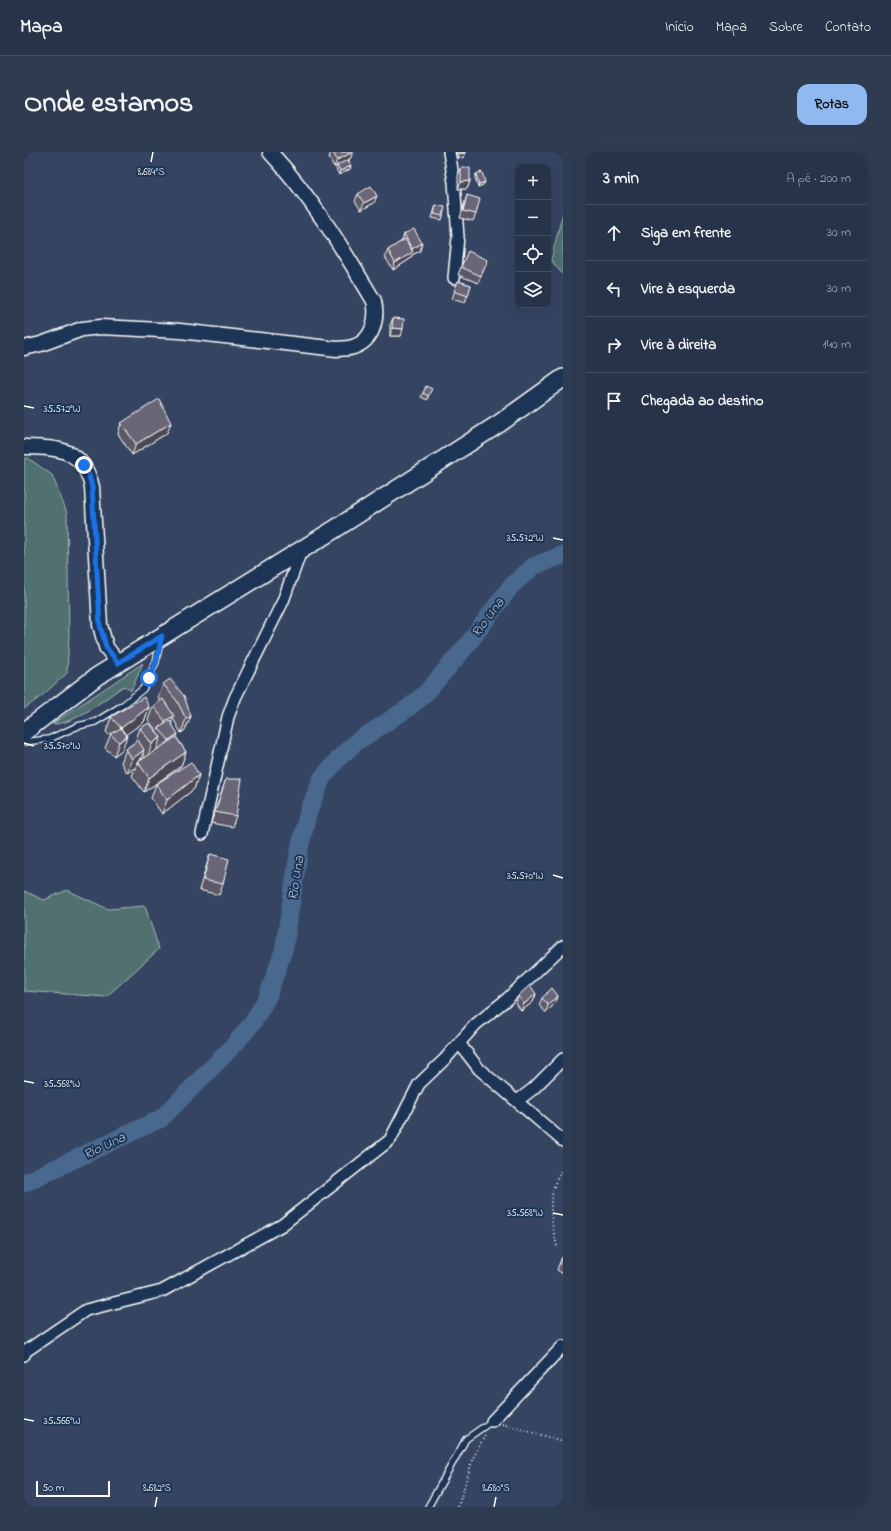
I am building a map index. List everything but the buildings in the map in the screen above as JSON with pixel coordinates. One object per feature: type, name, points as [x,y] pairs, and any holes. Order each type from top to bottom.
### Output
[{"type":"main road","points":[[24,732],[65,699],[118,663],[301,551],[500,423],[563,378]]},
{"type":"street","points":[[24,348],[41,344],[82,328],[100,327],[180,331],[337,349],[353,347],[368,337],[374,327],[377,313],[374,301],[316,210],[288,172],[270,152]]},
{"type":"street","points":[[449,152],[454,182],[458,237],[454,278]]},
{"type":"street","points":[[24,447],[60,450],[76,456],[88,472],[92,487],[100,625],[106,647],[118,663]]},
{"type":"street","points":[[202,834],[228,717],[283,601],[301,551]]},
{"type":"street","points":[[24,1355],[26,1351],[86,1310],[162,1291],[282,1225],[390,1140],[419,1084],[475,1025],[507,999],[563,946]]},
{"type":"street","points":[[459,1043],[479,1069],[563,1141]]},
{"type":"street","points":[[517,1101],[533,1089],[563,1059]]},
{"type":"street","points":[[492,1421],[563,1346]]},
{"type":"lane","points":[[24,742],[49,739],[78,726],[95,722],[136,694],[146,683],[156,662],[162,636]]},
{"type":"lane","points":[[136,694],[142,701]]},
{"type":"lane","points":[[428,1507],[466,1439],[492,1421]]},
{"type":"path","points":[[557,1246],[550,1218],[554,1181],[563,1169]]},
{"type":"path","points":[[458,1507],[473,1458],[492,1421],[563,1441]]},
{"type":"green space","points":[[563,212],[563,275],[551,260]]},
{"type":"green space","points":[[28,458],[52,475],[67,513],[69,636],[67,673],[44,694],[24,709],[24,459]]},
{"type":"green space","points":[[143,663],[131,691],[124,686],[80,716],[61,723],[52,724]]},
{"type":"green space","points":[[67,890],[108,909],[145,906],[159,949],[106,997],[24,991],[24,891],[44,900]]},
{"type":"waterway","name":"Rio Una","points":[[24,1183],[162,1118],[235,1044],[253,1022],[267,998],[284,949],[299,851],[308,813],[322,778],[339,758],[355,743],[408,708],[425,694],[468,644],[511,586],[534,566],[563,555]]},
{"type":"route","points":[[84,465],[88,472],[92,487],[100,625],[102,636],[106,647],[118,663],[162,636],[156,662],[149,678]]}]
